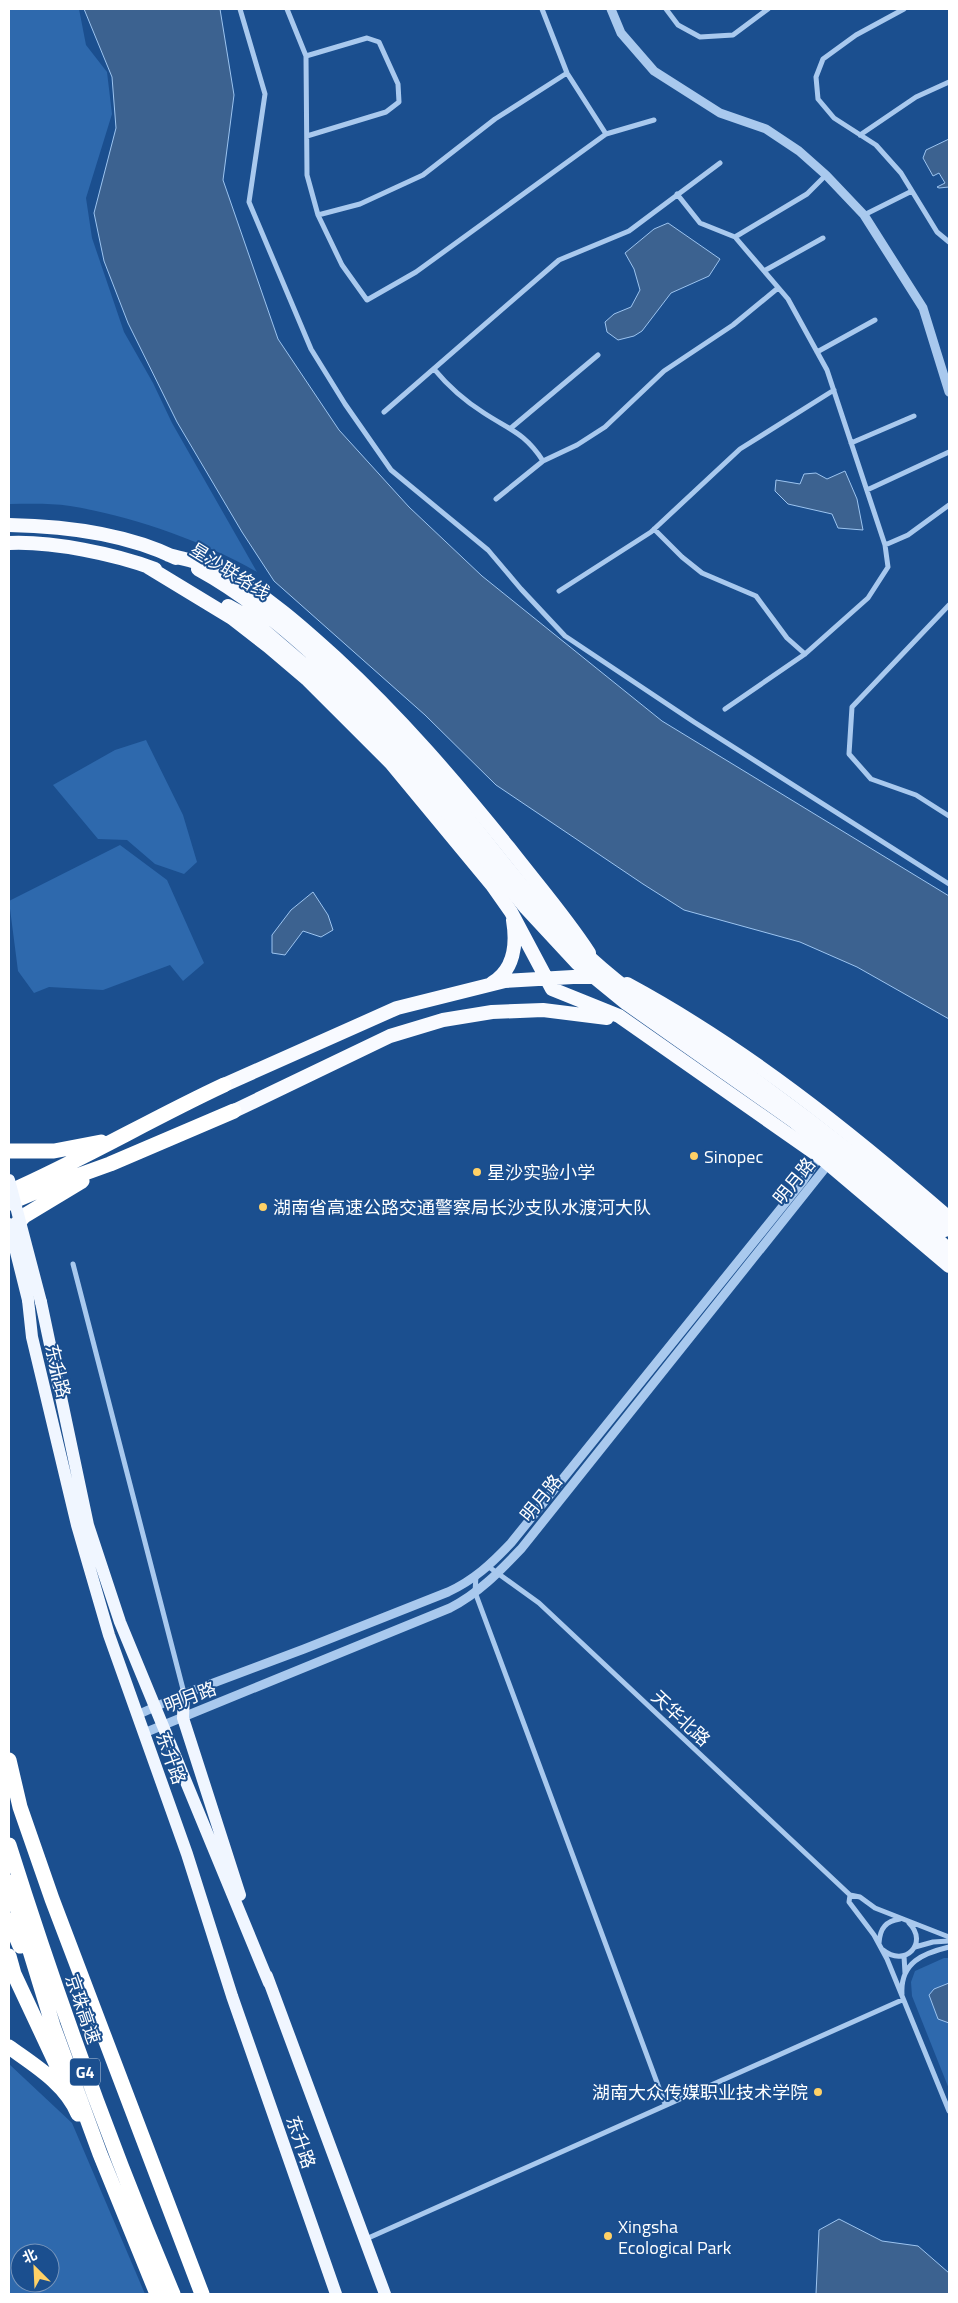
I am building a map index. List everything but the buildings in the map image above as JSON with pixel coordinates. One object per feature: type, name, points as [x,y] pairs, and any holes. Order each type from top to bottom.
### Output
[{"type":"highway","name":"星沙联络线","points":[[9,525],[40,526],[99,534],[169,555],[200,570],[256,608],[319,659],[344,691]]},
{"type":"highway","points":[[9,544],[32,545],[107,555],[148,567],[182,580],[248,617],[344,691],[424,784],[526,908],[577,963],[626,1003],[808,1132],[946,1235]]},
{"type":"highway","points":[[169,555],[224,572],[266,598],[310,634],[378,697],[475,806],[573,929],[604,977]]},
{"type":"highway","points":[[148,567],[232,618],[308,680],[391,763],[512,912],[545,978],[552,988],[619,1016],[824,1160],[949,1266]]},
{"type":"highway","points":[[490,984],[500,979],[512,960],[514,931],[512,912]]},
{"type":"highway","points":[[9,1192],[54,1172],[173,1108],[389,1011],[490,984],[545,978],[604,977],[624,982],[657,1000],[724,1042],[845,1132],[946,1235]]},
{"type":"highway","points":[[9,1203],[110,1164],[234,1111],[390,1036],[443,1020],[492,1012],[543,1010],[604,1016],[644,1034]]},
{"type":"highway","points":[[9,1151],[54,1151],[118,1139]]},
{"type":"highway","points":[[9,1234],[24,1216],[110,1164]]},
{"type":"highway","points":[[9,1760],[20,1806]]},
{"type":"highway","points":[[9,1778],[59,1917],[202,2294]]},
{"type":"highway","name":"京珠高速","points":[[9,1845],[66,2022],[141,2219],[173,2294]]},
{"type":"highway","name":"京珠高速","points":[[9,1882],[53,2026],[100,2154],[155,2294]]},
{"type":"highway","points":[[9,1920],[53,2026]]},
{"type":"highway","points":[[9,1956],[14,1974],[74,2104],[155,2294]]},
{"type":"highway","points":[[9,2046],[39,2068],[60,2087],[74,2104]]},
{"type":"main road","points":[[9,520],[40,526]]},
{"type":"main road","points":[[9,551],[32,545]]},
{"type":"main road","name":"东升路","points":[[9,1180],[34,1301],[88,1525],[120,1622],[269,1983],[364,2240],[386,2294]]},
{"type":"main road","name":"东升路","points":[[9,1224],[34,1301],[32,1337],[77,1525],[109,1635],[187,1854],[235,2005],[336,2294]]},
{"type":"main road","name":"东升路","points":[[184,1694],[183,1718],[269,1983]]},
{"type":"street","points":[[240,9],[264,94],[249,202],[311,349],[345,404],[392,470],[488,550],[565,636],[694,722],[949,884]]},
{"type":"street","points":[[287,9],[306,56],[307,175],[318,215],[342,265],[367,300],[416,272],[606,134],[654,120]]},
{"type":"street","points":[[542,9],[567,73],[606,134]]},
{"type":"street","points":[[610,9],[621,33],[654,71],[720,112],[766,129],[799,151],[826,175],[864,215],[923,308],[949,392]]},
{"type":"street","points":[[666,9],[678,25],[700,37],[733,35],[768,9]]},
{"type":"street","points":[[904,9],[856,35],[823,59],[816,77],[818,99],[834,118],[876,145],[901,173],[937,232],[949,242]]},
{"type":"street","points":[[306,56],[367,38],[379,42],[398,84],[399,102],[386,112],[307,136]]},
{"type":"street","points":[[318,215],[360,204],[423,174],[495,119],[567,73]]},
{"type":"street","points":[[860,135],[916,98],[949,82]]},
{"type":"street","points":[[384,412],[560,260],[630,231],[720,163]]},
{"type":"street","points":[[735,237],[807,194],[826,175]]},
{"type":"street","points":[[864,215],[912,191]]},
{"type":"street","points":[[677,194],[700,223],[735,237],[788,299],[817,352],[834,390],[885,546],[888,567],[868,598],[805,654],[725,709]]},
{"type":"street","points":[[764,271],[823,238]]},
{"type":"street","points":[[496,499],[543,461],[577,445],[605,427],[664,371],[732,325],[778,288]]},
{"type":"street","points":[[817,352],[876,320]]},
{"type":"street","points":[[511,428],[598,354]]},
{"type":"street","points":[[434,369],[445,383],[483,412],[511,428],[532,444],[543,461]]},
{"type":"street","points":[[559,591],[654,529],[740,449],[834,390]]},
{"type":"street","points":[[851,443],[914,416]]},
{"type":"street","points":[[867,490],[949,452]]},
{"type":"street","points":[[885,546],[908,536],[949,504]]},
{"type":"street","points":[[654,529],[682,557],[702,573],[756,596],[787,638],[805,654]]},
{"type":"street","points":[[949,605],[852,707],[849,754],[871,779],[916,795],[949,816]]},
{"type":"street","name":"明月路","points":[[144,1733],[450,1608],[475,1592],[498,1573],[521,1549],[845,1132]]},
{"type":"street","name":"明月路","points":[[137,1715],[184,1694],[468,1583],[489,1567],[517,1535],[803,1180],[824,1160]]},
{"type":"street","points":[[73,1264],[184,1694]]},
{"type":"street","name":"天华北路","points":[[489,1567],[539,1603],[850,1895]]},
{"type":"street","points":[[476,1576],[475,1592],[665,2104]]},
{"type":"street","points":[[949,1939],[875,1908],[860,1897],[850,1895],[849,1902],[864,1919],[882,1949],[949,2111]]},
{"type":"street","points":[[878,1943],[881,1930],[885,1925],[904,1920]]},
{"type":"street","points":[[904,1920],[916,1935],[915,1947]]},
{"type":"street","points":[[882,1949],[892,1956],[904,1956],[915,1947],[949,1939]]},
{"type":"street","points":[[905,1973],[923,1954],[949,1947]]},
{"type":"street","points":[[902,2000],[901,1984],[905,1973],[904,1956]]},
{"type":"street","points":[[364,2240],[665,2104],[902,2000]]},
{"type":"shaded area","points":[[9,9],[79,9],[86,45],[107,72],[112,114],[86,198],[92,238],[124,332],[153,383],[172,423],[257,572],[190,540],[118,516],[62,505],[9,504]]},
{"type":"shaded area","points":[[84,9],[220,9],[234,95],[223,180],[278,339],[339,430],[409,507],[482,576],[662,721],[949,896],[949,1019],[857,967],[800,942],[684,910],[643,884],[496,785],[425,715],[274,581],[242,532],[177,422],[128,323],[104,261],[94,213],[116,128],[112,77]]},
{"type":"shaded area","points":[[949,139],[949,187],[939,188],[937,187],[945,183],[939,173],[933,176],[923,158],[926,150]]},
{"type":"shaded area","points":[[668,223],[720,259],[709,276],[671,293],[642,331],[634,336],[618,340],[607,332],[605,322],[614,314],[631,307],[640,290],[634,269],[625,253],[654,229]]},
{"type":"shaded area","points":[[845,471],[857,499],[863,530],[838,528],[832,514],[788,504],[775,491],[776,480],[800,484],[804,474],[816,473],[827,479]]},
{"type":"shaded area","points":[[146,740],[183,815],[197,862],[184,874],[155,864],[127,840],[98,839],[53,785],[115,750]]},
{"type":"shaded area","points":[[120,845],[167,880],[204,963],[183,981],[170,965],[103,990],[49,987],[34,993],[18,971],[9,901]]},
{"type":"shaded area","points":[[313,892],[328,915],[333,930],[321,937],[303,931],[285,955],[272,953],[272,935],[291,910]]},
{"type":"shaded area","points":[[944,1958],[949,1958],[949,2089],[912,1996],[911,1982],[915,1971]]},
{"type":"shaded area","points":[[949,1983],[949,2023],[938,2019],[929,1995],[934,1989]]},
{"type":"shaded area","points":[[9,2064],[72,2123],[145,2294],[9,2294]]},
{"type":"shaded area","points":[[839,2219],[882,2241],[918,2246],[949,2273],[949,2294],[816,2294],[819,2230]]},
{"type":"place","name":"Sinopec","points":[[694,1156]]},
{"type":"place","name":"星沙实验小学","points":[[477,1172]]},
{"type":"place","name":"湖南省高速公路交通警察局长沙支队水渡河大队","points":[[263,1207]]},
{"type":"place","name":"湖南大众传媒职业技术学院","points":[[818,2092]]},
{"type":"place","name":"Xingsha Ecological Park","points":[[608,2236]]}]
